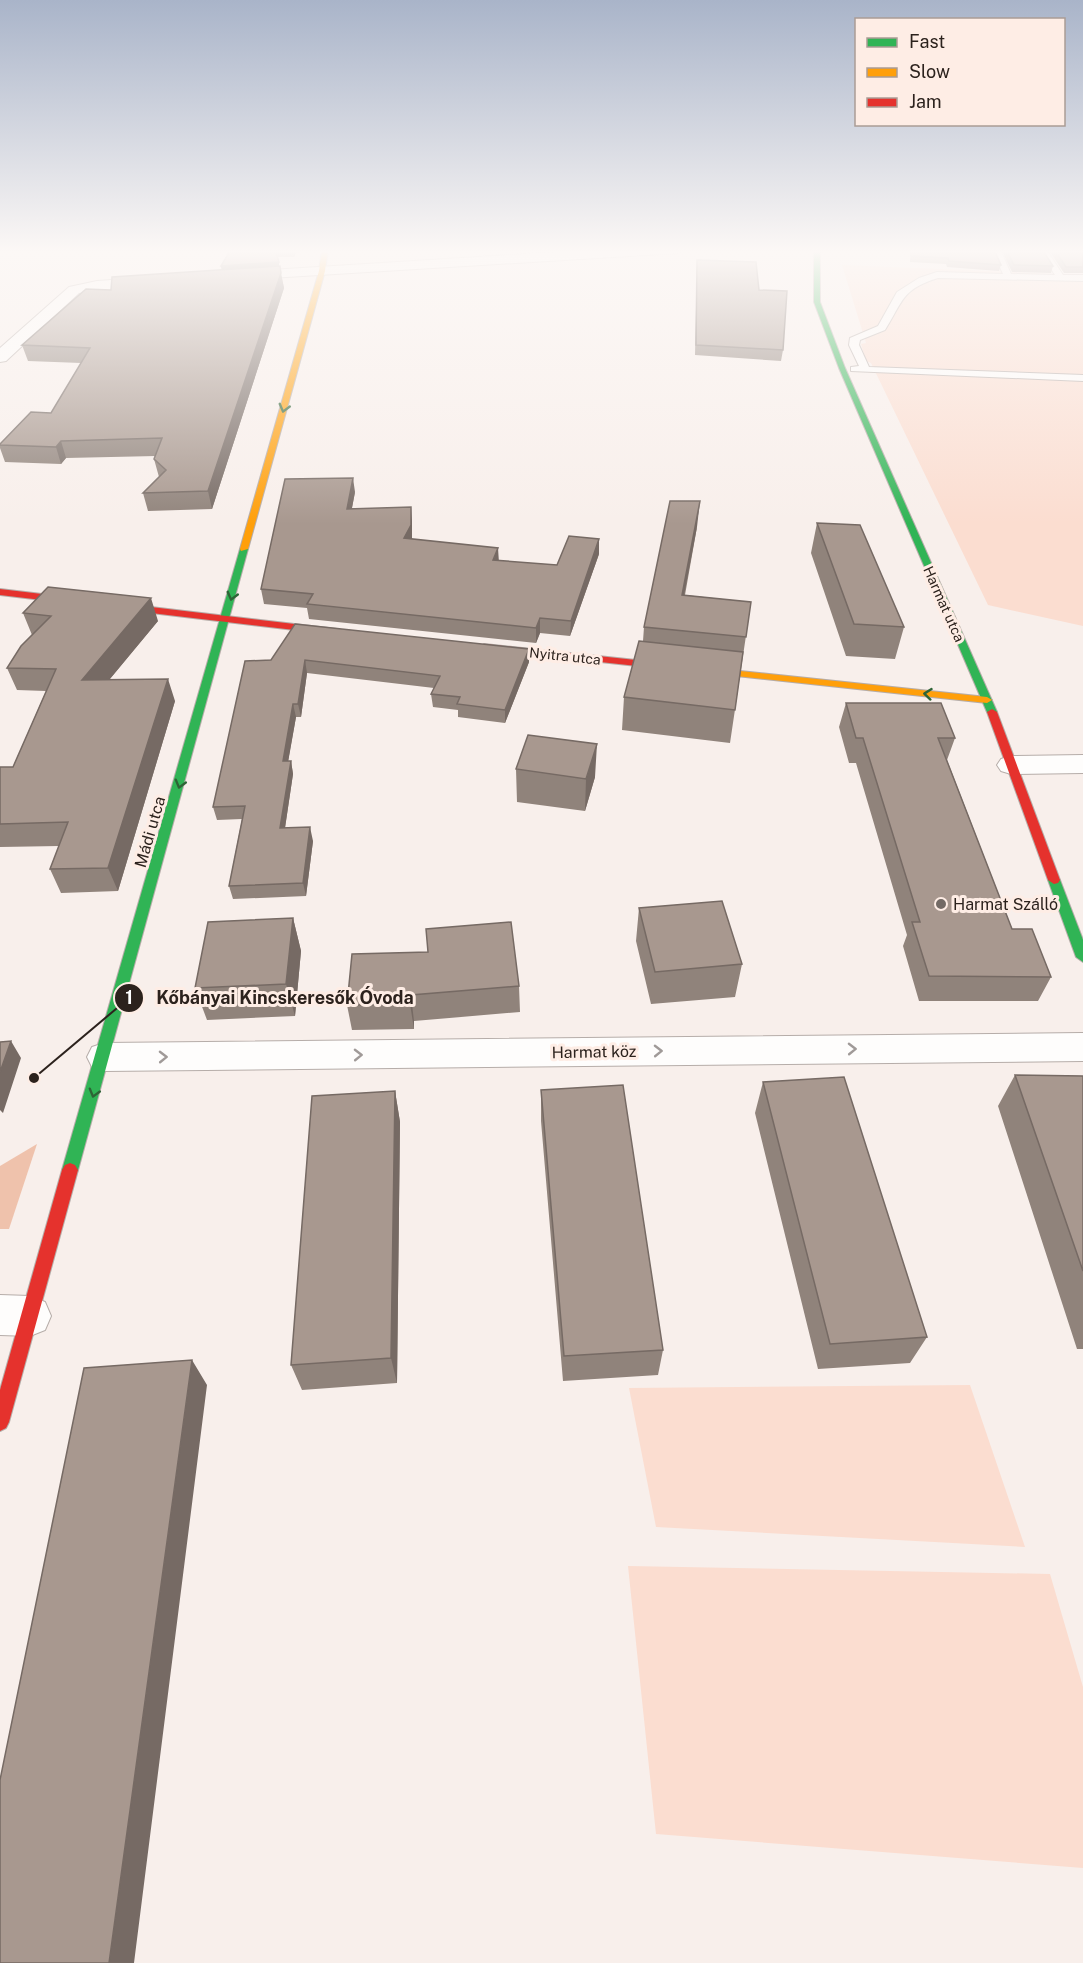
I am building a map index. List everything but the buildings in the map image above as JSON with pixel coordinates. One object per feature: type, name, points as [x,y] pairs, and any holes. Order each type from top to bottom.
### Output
[{"type":"street","points":[[0,357],[18,341]]},
{"type":"street","name":"Mádi utca","points":[[0,1422],[15,1315],[104,1057],[303,341]]},
{"type":"street","name":"Harmat utca","points":[[831,341],[987,700],[1083,957]]},
{"type":"street","points":[[0,592],[356,634]]},
{"type":"street","name":"Nyitra utca","points":[[475,646],[987,700]]},
{"type":"street","points":[[1011,765],[1083,764]]},
{"type":"street","name":"Harmat köz","points":[[104,1057],[1083,1047]]},
{"type":"lane","points":[[855,341],[854,345],[866,370]]},
{"type":"lane","points":[[842,369],[1083,378]]},
{"type":"shaded area","points":[[865,341],[1083,341],[1083,626],[988,605],[871,363],[866,361],[861,344],[866,343]]},
{"type":"shaded area","points":[[37,1144],[9,1229],[0,1229],[0,1166]]},
{"type":"shaded area","points":[[970,1385],[1025,1547],[656,1527],[629,1388]]},
{"type":"shaded area","points":[[628,1566],[1050,1574],[1083,1687],[1083,1868],[656,1834]]},
{"type":"traffic: fast","points":[[832,341],[992,712]]},
{"type":"traffic: fast","points":[[70,1170],[244,549]]},
{"type":"traffic: fast","points":[[1054,880],[1083,957]]},
{"type":"traffic: slow","points":[[244,549],[302,341]]},
{"type":"traffic: slow","points":[[674,667],[987,700]]},
{"type":"traffic: jam","points":[[0,592],[337,632]]},
{"type":"traffic: jam","points":[[484,647],[674,667]]},
{"type":"traffic: jam","points":[[992,712],[1054,880]]},
{"type":"traffic: jam","points":[[0,1422],[70,1170]]},
{"type":"place","name":"Harmat Szálló","points":[[941,904]]},
{"type":"place","name":"Kőbányai Kincskeresők Óvoda","points":[[34,1078]]}]
